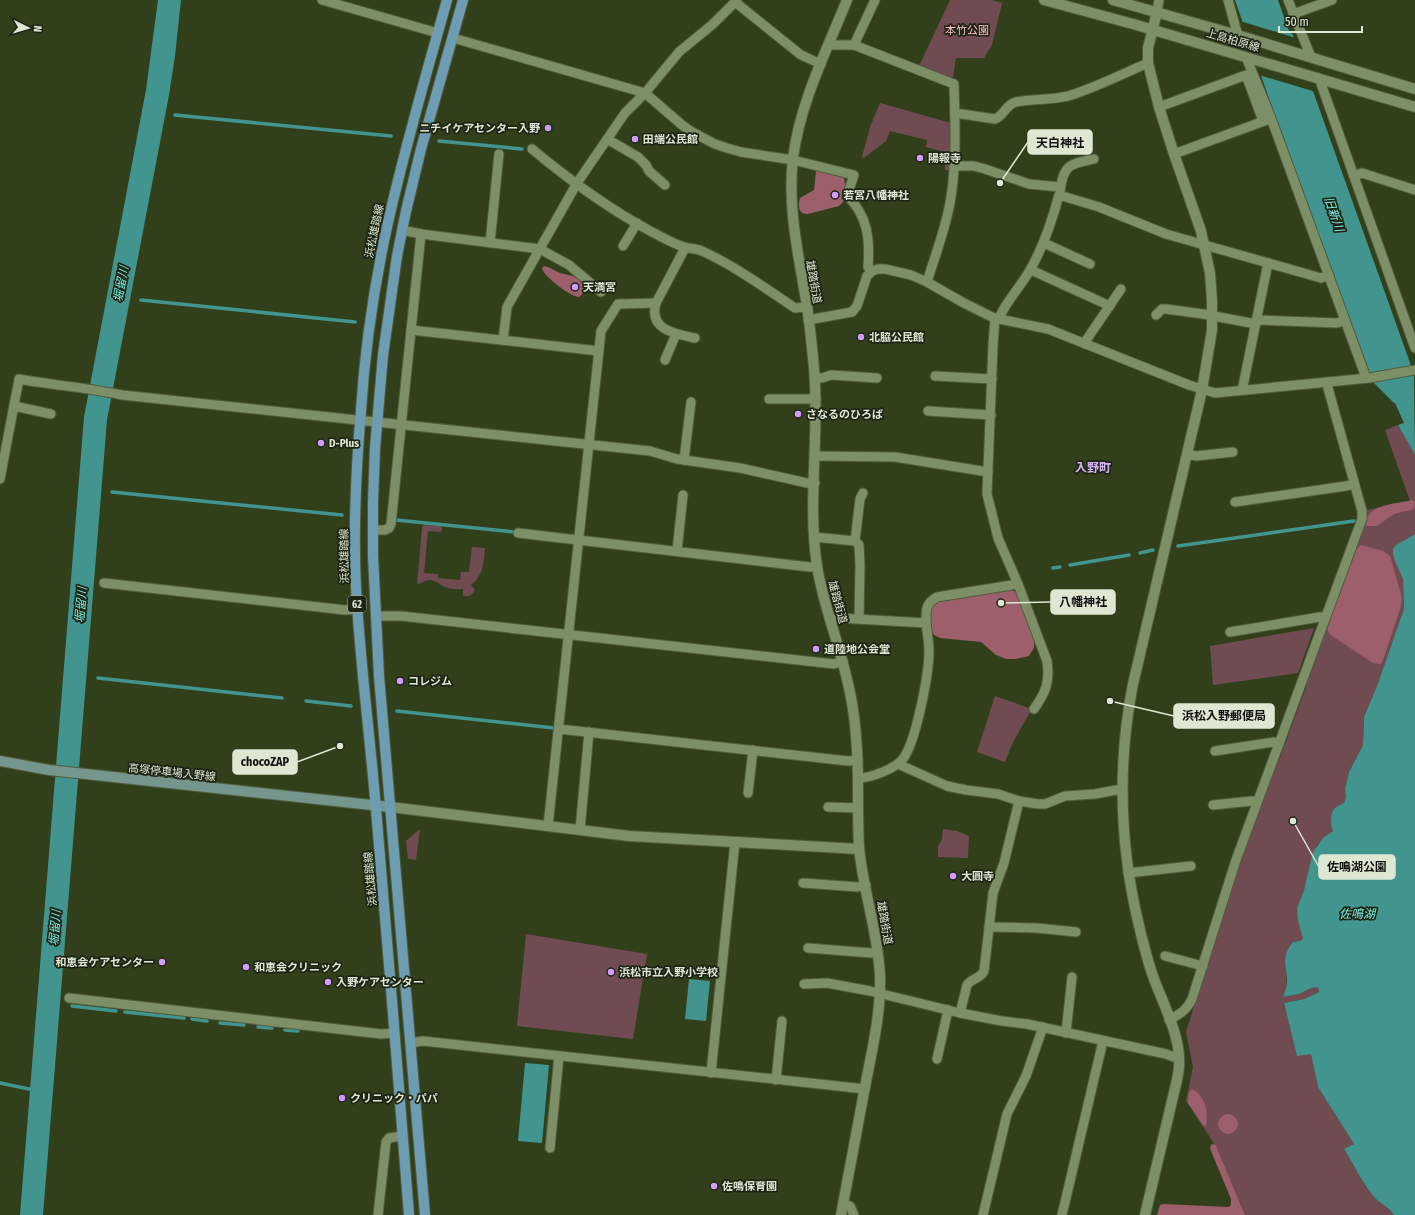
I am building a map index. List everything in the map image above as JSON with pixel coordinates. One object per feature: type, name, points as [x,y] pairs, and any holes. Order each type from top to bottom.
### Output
[{"type":"main road","name":"浜松雄踏線","points":[[409,1215],[376,806],[363,676],[358,609],[355,515],[360,420],[368,339],[383,245],[401,168],[447,0]]},
{"type":"main road","name":"62","points":[[425,1215],[379,676],[372,530],[377,422],[387,324],[402,230],[421,149],[463,0]]},
{"type":"main road","name":"高塚停車場入野線","points":[[0,761],[49,770],[390,807]]},
{"type":"street","points":[[322,0],[438,33]]},
{"type":"street","name":"雄踏街道","points":[[841,1215],[877,1026],[880,994],[878,952],[860,849],[857,740],[853,709],[843,661],[823,595],[817,566],[814,537],[816,456],[815,378],[807,307],[793,223],[792,193],[793,160],[803,112],[847,0]]},
{"type":"street","points":[[854,45],[875,0]]},
{"type":"street","name":"上島柏原線","points":[[1044,0],[1153,29],[1415,107]]},
{"type":"street","name":"上島柏原線","points":[[1113,0],[1241,36],[1415,89]]},
{"type":"street","points":[[1145,1215],[1177,1080],[1179,1059],[1178,1047],[1154,980],[1144,946],[1128,873],[1122,789],[1125,736],[1133,684],[1202,389],[1210,343],[1212,315],[1212,287],[1206,246],[1159,107],[1148,64],[1148,48],[1159,0]]},
{"type":"street","points":[[1228,0],[1241,36]]},
{"type":"street","points":[[1288,0],[1308,56]]},
{"type":"street","points":[[1293,14],[1332,0]]},
{"type":"street","points":[[503,340],[507,308],[577,183],[625,112],[645,93],[679,52],[713,24],[736,1],[801,55],[821,64]]},
{"type":"street","points":[[452,38],[645,93],[682,125],[709,141],[741,152],[793,160],[854,175],[847,196],[861,213],[867,236],[869,253],[868,267],[872,271]]},
{"type":"street","points":[[829,45],[854,45],[954,84],[954,166],[952,190],[948,214],[927,282]]},
{"type":"street","points":[[1248,57],[1267,120]]},
{"type":"street","points":[[954,113],[995,119],[1000,117],[1011,104],[1016,102],[1067,96],[1148,64]]},
{"type":"street","points":[[1159,107],[1246,75],[1267,120],[1367,378]]},
{"type":"street","points":[[1316,77],[1354,176],[1415,346]]},
{"type":"street","points":[[1174,154],[1267,120]]},
{"type":"street","points":[[607,139],[638,157],[646,165],[649,171],[665,185]]},
{"type":"street","points":[[532,149],[577,183],[652,232],[686,248],[701,250],[736,268],[795,308],[807,307]]},
{"type":"street","points":[[490,243],[499,154]]},
{"type":"street","points":[[1034,709],[1046,690],[1048,680],[1047,661],[998,538],[987,494],[993,345],[997,318],[1020,286],[1044,243],[1053,220],[1062,176],[1068,168],[1077,162],[1094,159]]},
{"type":"street","points":[[954,166],[974,166],[1029,184],[1060,191],[1166,234],[1206,246],[1321,278],[1328,275]]},
{"type":"street","points":[[1354,176],[1362,173],[1415,190]]},
{"type":"street","points":[[623,246],[638,223]]},
{"type":"street","points":[[402,230],[421,234],[540,250],[569,265],[601,292]]},
{"type":"street","points":[[372,530],[385,530],[389,528],[391,524],[421,234]]},
{"type":"street","points":[[1044,243],[1090,264]]},
{"type":"street","points":[[686,248],[656,303],[654,310],[655,318],[659,324],[666,329],[676,334],[695,338]]},
{"type":"street","points":[[1244,390],[1243,386],[1268,263]]},
{"type":"street","points":[[808,320],[848,314],[855,310],[867,276],[872,271],[878,269],[898,272],[927,282],[962,302],[997,318],[1042,328],[1189,385],[1215,393],[1367,378],[1414,371]]},
{"type":"street","points":[[1030,270],[1110,306]]},
{"type":"street","points":[[1085,344],[1121,289]]},
{"type":"street","points":[[548,826],[602,331],[618,304],[656,303]]},
{"type":"street","points":[[1156,315],[1162,309],[1166,308],[1256,322],[1337,323],[1345,320]]},
{"type":"street","points":[[411,330],[599,351]]},
{"type":"street","points":[[664,360],[676,334]]},
{"type":"street","points":[[815,378],[822,378],[831,375],[877,378]]},
{"type":"street","points":[[935,376],[992,379]]},
{"type":"street","points":[[0,479],[19,379],[44,384],[82,387],[119,394],[650,451],[684,460],[740,468],[815,484]]},
{"type":"street","points":[[1169,1020],[1184,1012],[1189,1006],[1236,860],[1362,519],[1362,511],[1328,382]]},
{"type":"street","points":[[769,399],[816,399]]},
{"type":"street","points":[[684,460],[690,402]]},
{"type":"street","points":[[14,406],[51,414]]},
{"type":"street","points":[[928,411],[991,414]]},
{"type":"street","points":[[1187,454],[1196,456],[1233,452]]},
{"type":"street","points":[[816,456],[895,457],[988,472]]},
{"type":"street","points":[[1236,502],[1354,484]]},
{"type":"street","points":[[859,619],[860,565],[859,546],[855,541],[860,499],[863,493]]},
{"type":"street","points":[[677,551],[683,495]]},
{"type":"street","points":[[518,533],[810,567],[817,566]]},
{"type":"street","points":[[814,537],[855,541]]},
{"type":"street","points":[[104,583],[344,610],[358,609]]},
{"type":"street","points":[[858,778],[868,778],[898,764],[906,754],[909,747],[922,700],[929,651],[926,608],[931,601],[937,597],[1017,583]]},
{"type":"street","points":[[376,616],[389,615],[834,664],[843,661]]},
{"type":"street","points":[[1230,632],[1320,617],[1325,618]]},
{"type":"street","points":[[831,621],[839,618],[926,623]]},
{"type":"street","points":[[559,729],[848,761],[858,760]]},
{"type":"street","points":[[580,830],[589,732]]},
{"type":"street","points":[[1215,751],[1274,742],[1279,744]]},
{"type":"street","points":[[748,793],[753,750]]},
{"type":"street","points":[[898,764],[947,786],[998,794],[1019,801],[1038,804],[1045,804],[1065,796],[1095,794],[1122,789]]},
{"type":"street","points":[[960,1013],[967,985],[970,981],[982,976],[984,971],[993,893],[1004,863],[1019,801]]},
{"type":"street","points":[[1213,805],[1252,801],[1257,803]]},
{"type":"street","points":[[390,807],[642,837],[860,849]]},
{"type":"street","points":[[828,807],[858,808]]},
{"type":"street","points":[[711,1073],[735,842]]},
{"type":"street","points":[[1128,873],[1191,866]]},
{"type":"street","points":[[803,883],[858,887],[866,885]]},
{"type":"street","points":[[989,927],[1037,928],[1076,932]]},
{"type":"street","points":[[808,948],[871,953],[878,952]]},
{"type":"street","points":[[1165,956],[1203,966]]},
{"type":"street","points":[[1066,1033],[1072,977]]},
{"type":"street","points":[[804,984],[827,983],[960,1013],[1043,1028],[1166,1054],[1179,1059]]},
{"type":"street","points":[[70,998],[381,1034],[394,1033]]},
{"type":"street","points":[[937,1058],[948,1010]]},
{"type":"street","points":[[776,1080],[782,1021]]},
{"type":"street","points":[[982,1215],[1007,1114],[1026,1076],[1043,1028]]},
{"type":"street","points":[[410,1043],[423,1041],[865,1089]]},
{"type":"street","points":[[1062,1215],[1103,1041]]},
{"type":"street","points":[[550,1148],[559,1056]]},
{"type":"street","points":[[378,1215],[386,1142],[389,1138],[402,1136]]},
{"type":"street","points":[[843,1204],[850,1206],[854,1215]]},
{"type":"green space","name":"本竹公園","points":[[950,0],[992,0],[1002,3],[992,45],[984,58],[956,58],[953,77],[946,77],[919,66]]},
{"type":"green space","points":[[880,103],[951,123],[950,170],[945,170],[945,152],[926,147],[927,140],[890,131],[886,141],[864,158],[862,157],[870,127]]},
{"type":"green space","points":[[1398,425],[1415,455],[1415,534],[1396,545],[1400,572],[1403,579],[1404,609],[1377,686],[1364,717],[1363,745],[1349,772],[1345,789],[1346,797],[1344,803],[1335,808],[1332,828],[1333,831],[1318,844],[1297,908],[1303,938],[1300,941],[1293,942],[1283,997],[1299,994],[1311,988],[1318,987],[1319,992],[1304,999],[1284,1003],[1297,1055],[1311,1053],[1318,1087],[1354,1144],[1344,1149],[1370,1193],[1394,1215],[1245,1215],[1217,1148],[1186,1101],[1193,1067],[1186,1032],[1240,861],[1307,685],[1306,683],[1366,520],[1367,510],[1410,501],[1385,430]]},
{"type":"green space","points":[[423,525],[440,526],[442,528],[441,532],[428,531],[424,573],[438,574],[438,578],[460,580],[461,572],[469,572],[472,547],[485,548],[480,573],[478,578],[471,585],[475,590],[472,594],[469,596],[463,596],[463,589],[448,588],[432,580],[417,584]]},
{"type":"green space","points":[[1314,628],[1298,673],[1213,685],[1210,646]]},
{"type":"green space","points":[[995,696],[1032,709],[1013,742],[1005,762],[977,752]]},
{"type":"green space","points":[[420,829],[416,860],[408,859],[406,841]]},
{"type":"green space","points":[[943,829],[957,831],[969,836],[968,858],[938,857],[938,846],[942,839]]},
{"type":"green space","points":[[526,934],[647,954],[633,1039],[517,1026]]},
{"type":"shaded area","points":[[819,170],[841,175],[844,178],[845,197],[839,206],[808,214],[802,213],[799,204],[800,198],[814,190],[816,171]]},
{"type":"shaded area","points":[[544,266],[560,273],[573,276],[584,283],[585,289],[583,293],[579,297],[564,290],[547,276],[542,268]]},
{"type":"shaded area","points":[[1412,500],[1415,501],[1414,509],[1394,514],[1377,526],[1367,526],[1367,517],[1371,512],[1383,506]]},
{"type":"shaded area","points":[[1361,545],[1383,551],[1390,556],[1401,594],[1402,601],[1400,609],[1381,664],[1373,663],[1332,636],[1328,630],[1328,622],[1355,551]]},
{"type":"shaded area","points":[[1008,589],[1017,592],[1034,636],[1034,648],[1029,656],[1016,659],[1006,659],[996,655],[981,642],[940,638],[934,635],[930,623],[930,616],[933,604],[938,600]]},
{"type":"shaded area","points":[[1192,1089],[1197,1092],[1205,1105],[1207,1115],[1206,1126],[1203,1125],[1188,1103],[1189,1092]]},
{"type":"shaded area","points":[[1228,1114],[1235,1117],[1238,1124],[1235,1131],[1228,1134],[1221,1131],[1218,1124],[1221,1117]]},
{"type":"shaded area","points":[[1212,1144],[1216,1145],[1245,1215],[1157,1215],[1160,1205],[1163,1204],[1229,1207],[1231,1204],[1231,1199],[1211,1151],[1210,1147]]},
{"type":"water","name":"堀留川","points":[[158,0],[181,0],[175,56],[169,95],[107,420],[43,1215],[20,1215],[84,417],[146,90]]},
{"type":"water","name":"旧新川","points":[[1235,0],[1278,0],[1289,31],[1293,35],[1414,374],[1415,455],[1398,425],[1404,423],[1395,403],[1373,382],[1275,116]]},
{"type":"water","name":"佐鳴湖","points":[[1415,534],[1415,1215],[1394,1215],[1370,1192],[1344,1149],[1354,1144],[1318,1087],[1311,1054],[1297,1056],[1284,1003],[1304,999],[1319,992],[1318,987],[1311,988],[1299,994],[1283,997],[1287,981],[1285,965],[1286,955],[1293,942],[1300,941],[1303,938],[1298,921],[1297,908],[1304,890],[1313,852],[1323,838],[1333,831],[1331,816],[1333,810],[1344,803],[1346,797],[1345,789],[1349,772],[1363,745],[1364,717],[1377,686],[1404,609],[1403,579],[1395,561],[1393,549],[1396,545]]},
{"type":"water","points":[[689,979],[710,981],[706,1021],[685,1019]]},
{"type":"water","points":[[525,1063],[549,1065],[542,1143],[518,1141]]},
{"type":"pier","points":[[1240,21],[1296,38],[1316,92],[1259,75]]},
{"type":"waterway","points":[[175,115],[391,136]]},
{"type":"waterway","points":[[439,141],[522,149]]},
{"type":"waterway","points":[[141,300],[355,322]]},
{"type":"waterway","points":[[112,492],[342,515]]},
{"type":"waterway","points":[[396,520],[514,532]]},
{"type":"waterway","points":[[1178,546],[1354,521]]},
{"type":"waterway","points":[[1140,553],[1153,550]]},
{"type":"waterway","points":[[1070,565],[1129,555]]},
{"type":"waterway","points":[[1053,568],[1060,567]]},
{"type":"waterway","points":[[98,678],[282,698]]},
{"type":"waterway","points":[[306,701],[351,706]]},
{"type":"waterway","points":[[397,711],[554,728]]},
{"type":"waterway","points":[[72,1006],[116,1011]]},
{"type":"waterway","points":[[125,1012],[184,1018]]},
{"type":"waterway","points":[[192,1019],[207,1021]]},
{"type":"waterway","points":[[220,1023],[244,1025]]},
{"type":"waterway","points":[[258,1027],[272,1028]]},
{"type":"waterway","points":[[285,1030],[298,1031]]},
{"type":"waterway","points":[[0,1083],[34,1090]]},
{"type":"place","name":"ニチイケアセンター入野","points":[[548,128]]},
{"type":"place","name":"田端公民館","points":[[635,139]]},
{"type":"place","name":"陽報寺","points":[[920,158]]},
{"type":"place","name":"天白神社","points":[[1000,183]]},
{"type":"place","name":"若宮八幡神社","points":[[835,195]]},
{"type":"place","name":"天満宮","points":[[575,287]]},
{"type":"place","name":"北脇公民館","points":[[861,337]]},
{"type":"place","name":"さなるのひろば","points":[[798,414]]},
{"type":"place","name":"D-Plus","points":[[321,443]]},
{"type":"place","name":"八幡神社","points":[[1001,603]]},
{"type":"place","name":"道陸地公会堂","points":[[816,649]]},
{"type":"place","name":"コレジム","points":[[400,681]]},
{"type":"place","name":"浜松入野郵便局","points":[[1110,701]]},
{"type":"place","name":"chocoZAP","points":[[340,746]]},
{"type":"place","name":"佐鳴湖公園","points":[[1293,821]]},
{"type":"place","name":"大圓寺","points":[[953,876]]},
{"type":"place","name":"和恵会ケアセンター","points":[[162,962]]},
{"type":"place","name":"和恵会クリニック","points":[[246,967]]},
{"type":"place","name":"浜松市立入野小学校","points":[[611,972]]},
{"type":"place","name":"入野ケアセンター","points":[[328,982]]},
{"type":"place","name":"クリニック・パパ","points":[[342,1098]]},
{"type":"place","name":"佐鳴保育園","points":[[714,1186]]},
{"type":"district","name":"入野町","points":[[1093,468]]}]
